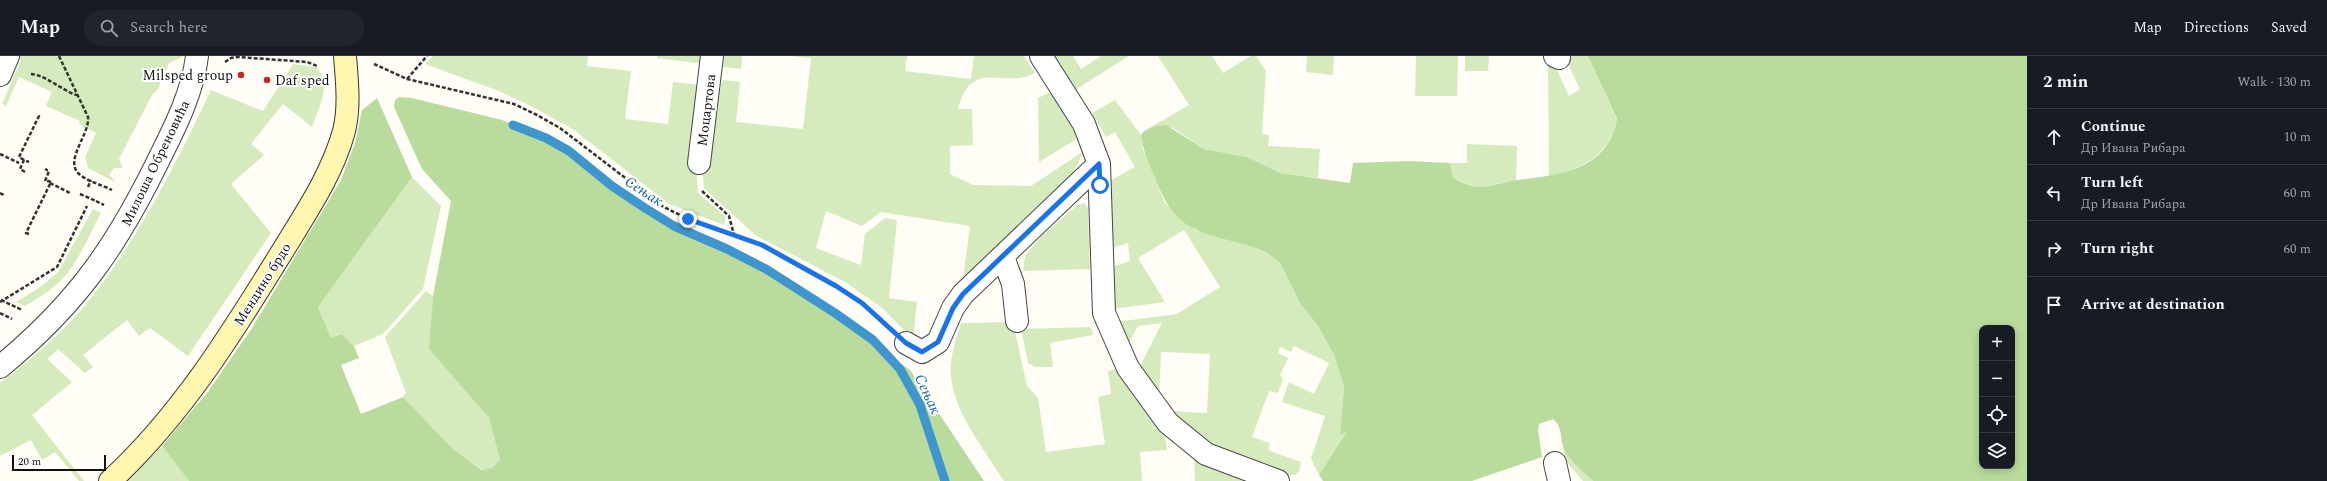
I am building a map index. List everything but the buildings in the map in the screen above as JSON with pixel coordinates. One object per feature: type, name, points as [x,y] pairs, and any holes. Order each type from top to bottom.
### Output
[{"type":"street","points":[[0,75],[8,56]]},
{"type":"street","name":"Милоша Обреновића","points":[[0,367],[36,336],[81,290],[120,234],[145,188],[174,128],[189,89],[197,56]]},
{"type":"street","name":"Мендино брдо","points":[[110,481],[155,434],[220,349],[309,207],[330,170],[344,130],[348,110],[345,56]]},
{"type":"street","name":"Моцартова","points":[[699,163],[712,56]]},
{"type":"street","points":[[1041,56],[1084,124],[1099,164],[1104,313],[1128,368],[1168,423],[1206,454],[1278,481]]},
{"type":"street","points":[[906,343],[922,352],[938,342],[953,308],[963,294],[1099,164]]},
{"type":"street","points":[[1003,257],[1013,284],[1017,322]]},
{"type":"path","points":[[60,56],[79,95],[89,122],[74,157],[74,166],[78,172],[113,190]]},
{"type":"path","points":[[407,79],[427,56]]},
{"type":"path","points":[[224,63],[235,57],[260,60],[308,62],[320,68]]},
{"type":"path","points":[[368,61],[407,79],[514,104],[560,128],[662,206],[688,219],[762,245],[836,286],[862,303],[906,343]]},
{"type":"path","points":[[27,74],[39,75],[53,81],[72,95],[79,95]]},
{"type":"path","points":[[29,162],[19,157],[38,122],[39,116],[37,115]]},
{"type":"path","points":[[0,154],[19,163]]},
{"type":"path","points":[[24,160],[20,170],[25,172]]},
{"type":"path","points":[[45,169],[49,171],[45,180]]},
{"type":"path","points":[[29,234],[26,233],[28,228],[51,182],[40,179]]},
{"type":"path","points":[[45,180],[70,193]]},
{"type":"path","points":[[88,187],[91,180]]},
{"type":"path","points":[[700,190],[729,216],[734,235]]},
{"type":"path","points":[[0,193],[4,195]]},
{"type":"path","points":[[80,194],[103,205]]},
{"type":"path","points":[[1,301],[57,266],[87,206]]},
{"type":"path","points":[[1,301],[26,312]]},
{"type":"green space","points":[[16,56],[182,57],[169,63],[158,89],[152,95],[119,159],[123,168],[114,168],[109,175],[117,183],[88,168],[85,157],[96,133],[79,124],[80,121],[46,106],[52,92],[19,77],[6,106],[2,104],[21,60]]},
{"type":"green space","points":[[433,56],[588,56],[587,66],[631,71],[625,119],[668,124],[673,82],[699,85],[696,165],[698,193],[726,217],[724,225],[669,204],[574,130],[531,106],[499,91],[425,64]]},
{"type":"green space","points":[[657,56],[705,56],[704,64],[657,58]]},
{"type":"green space","points":[[724,56],[742,56],[741,69],[723,67]]},
{"type":"green space","points":[[790,56],[907,56],[905,71],[971,79],[974,56],[1024,56],[1035,73],[1024,77],[980,79],[971,83],[964,93],[958,109],[972,109],[973,145],[950,146],[950,174],[973,185],[1031,186],[1084,151],[1071,177],[963,279],[970,226],[881,212],[862,226],[826,211],[816,248],[861,265],[865,234],[885,218],[897,220],[889,298],[917,302],[913,339],[882,308],[845,282],[755,235],[704,188],[702,167],[708,149],[712,146],[722,80],[740,82],[736,122],[803,129],[811,58]]},
{"type":"green space","points":[[1054,56],[1073,56],[1081,69],[1101,56],[1129,56],[1075,90]]},
{"type":"green space","points":[[1158,56],[1212,56],[1223,73],[1251,56],[1256,56],[1266,71],[1262,134],[1269,135],[1268,146],[1320,149],[1318,178],[1280,173],[1247,157],[1204,149],[1173,128],[1156,126],[1144,131],[1189,105]]},
{"type":"green space","points":[[1307,56],[1334,56],[1333,75],[1306,72]]},
{"type":"green space","points":[[1416,56],[1458,56],[1457,96],[1415,96]]},
{"type":"green space","points":[[1465,56],[1489,56],[1488,71],[1465,71]]},
{"type":"green space","points":[[1564,56],[1588,56],[1617,120],[1608,143],[1592,159],[1572,170],[1549,177],[1548,66],[1555,66],[1569,96],[1580,89]]},
{"type":"green space","points":[[1588,56],[2027,56],[2027,481],[1593,481],[1574,463],[1565,451],[1559,426],[1553,419],[1539,424],[1538,430],[1542,457],[1472,481],[1323,481],[1319,475],[1347,432],[1340,435],[1344,386],[1334,355],[1318,326],[1300,303],[1281,264],[1263,251],[1213,236],[1189,226],[1180,220],[1166,202],[1160,190],[1144,151],[1141,135],[1144,131],[1156,126],[1166,125],[1204,149],[1247,157],[1280,173],[1350,183],[1353,163],[1408,161],[1450,163],[1453,178],[1476,187],[1550,176],[1580,167],[1593,159],[1604,149],[1612,136],[1617,119]]},
{"type":"green space","points":[[293,64],[315,67],[321,73],[324,87],[321,104],[312,127],[283,104],[251,144],[264,155],[231,184],[271,233],[188,356],[150,328],[139,336],[127,320],[83,355],[93,367],[85,373],[58,349],[47,359],[72,382],[32,415],[84,481],[79,481],[55,452],[42,460],[31,440],[0,456],[0,383],[36,354],[70,322],[109,274],[142,224],[157,198],[211,90],[263,111]]},
{"type":"green space","points":[[1048,93],[1054,93],[1077,132],[1075,140],[1039,162],[1038,98]]},
{"type":"green space","points":[[399,97],[412,98],[502,120],[535,133],[561,147],[638,204],[665,220],[735,253],[814,302],[910,370],[984,481],[189,481],[162,446],[207,393],[252,328],[341,180],[355,143],[362,110],[377,98],[412,177],[318,307],[331,338],[342,334],[354,346],[359,358],[341,365],[361,414],[403,397],[453,449],[482,470],[492,468],[500,460],[489,418],[429,349],[433,296],[451,201],[422,169],[394,107],[395,100]]},
{"type":"green space","points":[[1115,100],[1141,135],[1143,149],[1165,203],[1195,230],[1247,244],[1276,258],[1281,263],[1300,303],[1318,326],[1334,355],[1344,386],[1340,435],[1348,432],[1319,475],[1311,459],[1325,416],[1282,402],[1289,382],[1314,394],[1329,363],[1294,346],[1291,352],[1280,347],[1278,353],[1288,358],[1280,375],[1283,379],[1278,393],[1269,391],[1252,437],[1270,443],[1268,450],[1301,462],[1300,470],[1295,475],[1288,475],[1237,461],[1188,433],[1173,411],[1207,413],[1210,354],[1161,352],[1159,402],[1138,370],[1162,323],[1138,326],[1126,348],[1116,322],[1177,314],[1220,287],[1184,230],[1138,258],[1165,302],[1112,309],[1112,267],[1130,261],[1128,243],[1110,249],[1111,180],[1135,167],[1115,132],[1106,137],[1092,113]]},
{"type":"green space","points":[[1467,144],[1517,146],[1516,180],[1478,188],[1453,178],[1450,163],[1467,163]]},
{"type":"green space","points":[[412,177],[441,206],[423,289],[383,334],[354,346],[342,334],[331,338],[318,307]]},
{"type":"green space","points":[[1084,203],[1088,208],[1090,269],[1023,271],[1025,256],[1039,239],[1076,206]]},
{"type":"green space","points":[[93,209],[101,213],[82,251],[70,270],[49,291],[25,306],[16,302],[39,288],[58,272]]},
{"type":"green space","points":[[426,291],[433,296],[430,349],[489,418],[500,460],[492,468],[483,470],[453,449],[403,397],[406,393],[385,337]]},
{"type":"green space","points":[[1013,322],[1027,386],[1038,398],[1046,452],[1105,444],[1098,397],[1111,394],[1108,371],[1116,369],[1165,434],[1167,450],[1140,452],[1142,481],[1004,481],[964,418],[953,390],[951,363],[953,350],[961,323]]},
{"type":"green space","points":[[1091,327],[1093,335],[1050,343],[1053,367],[1035,367],[1028,363],[1021,329]]},
{"type":"green space","points":[[162,446],[189,481],[125,481]]},
{"type":"green space","points":[[1564,450],[1593,481],[1583,481],[1564,459]]},
{"type":"green space","points":[[1194,456],[1260,481],[1195,481]]},
{"type":"waterway","name":"Сењак","points":[[513,125],[546,138],[569,151],[612,186],[645,208],[674,226],[727,249],[766,269],[835,313],[873,340],[900,369],[920,405],[945,481]]},
{"type":"place","name":"Milsped group","points":[[241,75]]},
{"type":"place","name":"Daf sped","points":[[267,80]]},
{"type":"route","points":[[688,219],[762,245],[836,286],[862,303],[915,350],[922,352],[938,342],[953,308],[963,294],[1082,183],[1099,164],[1100,185]]}]
